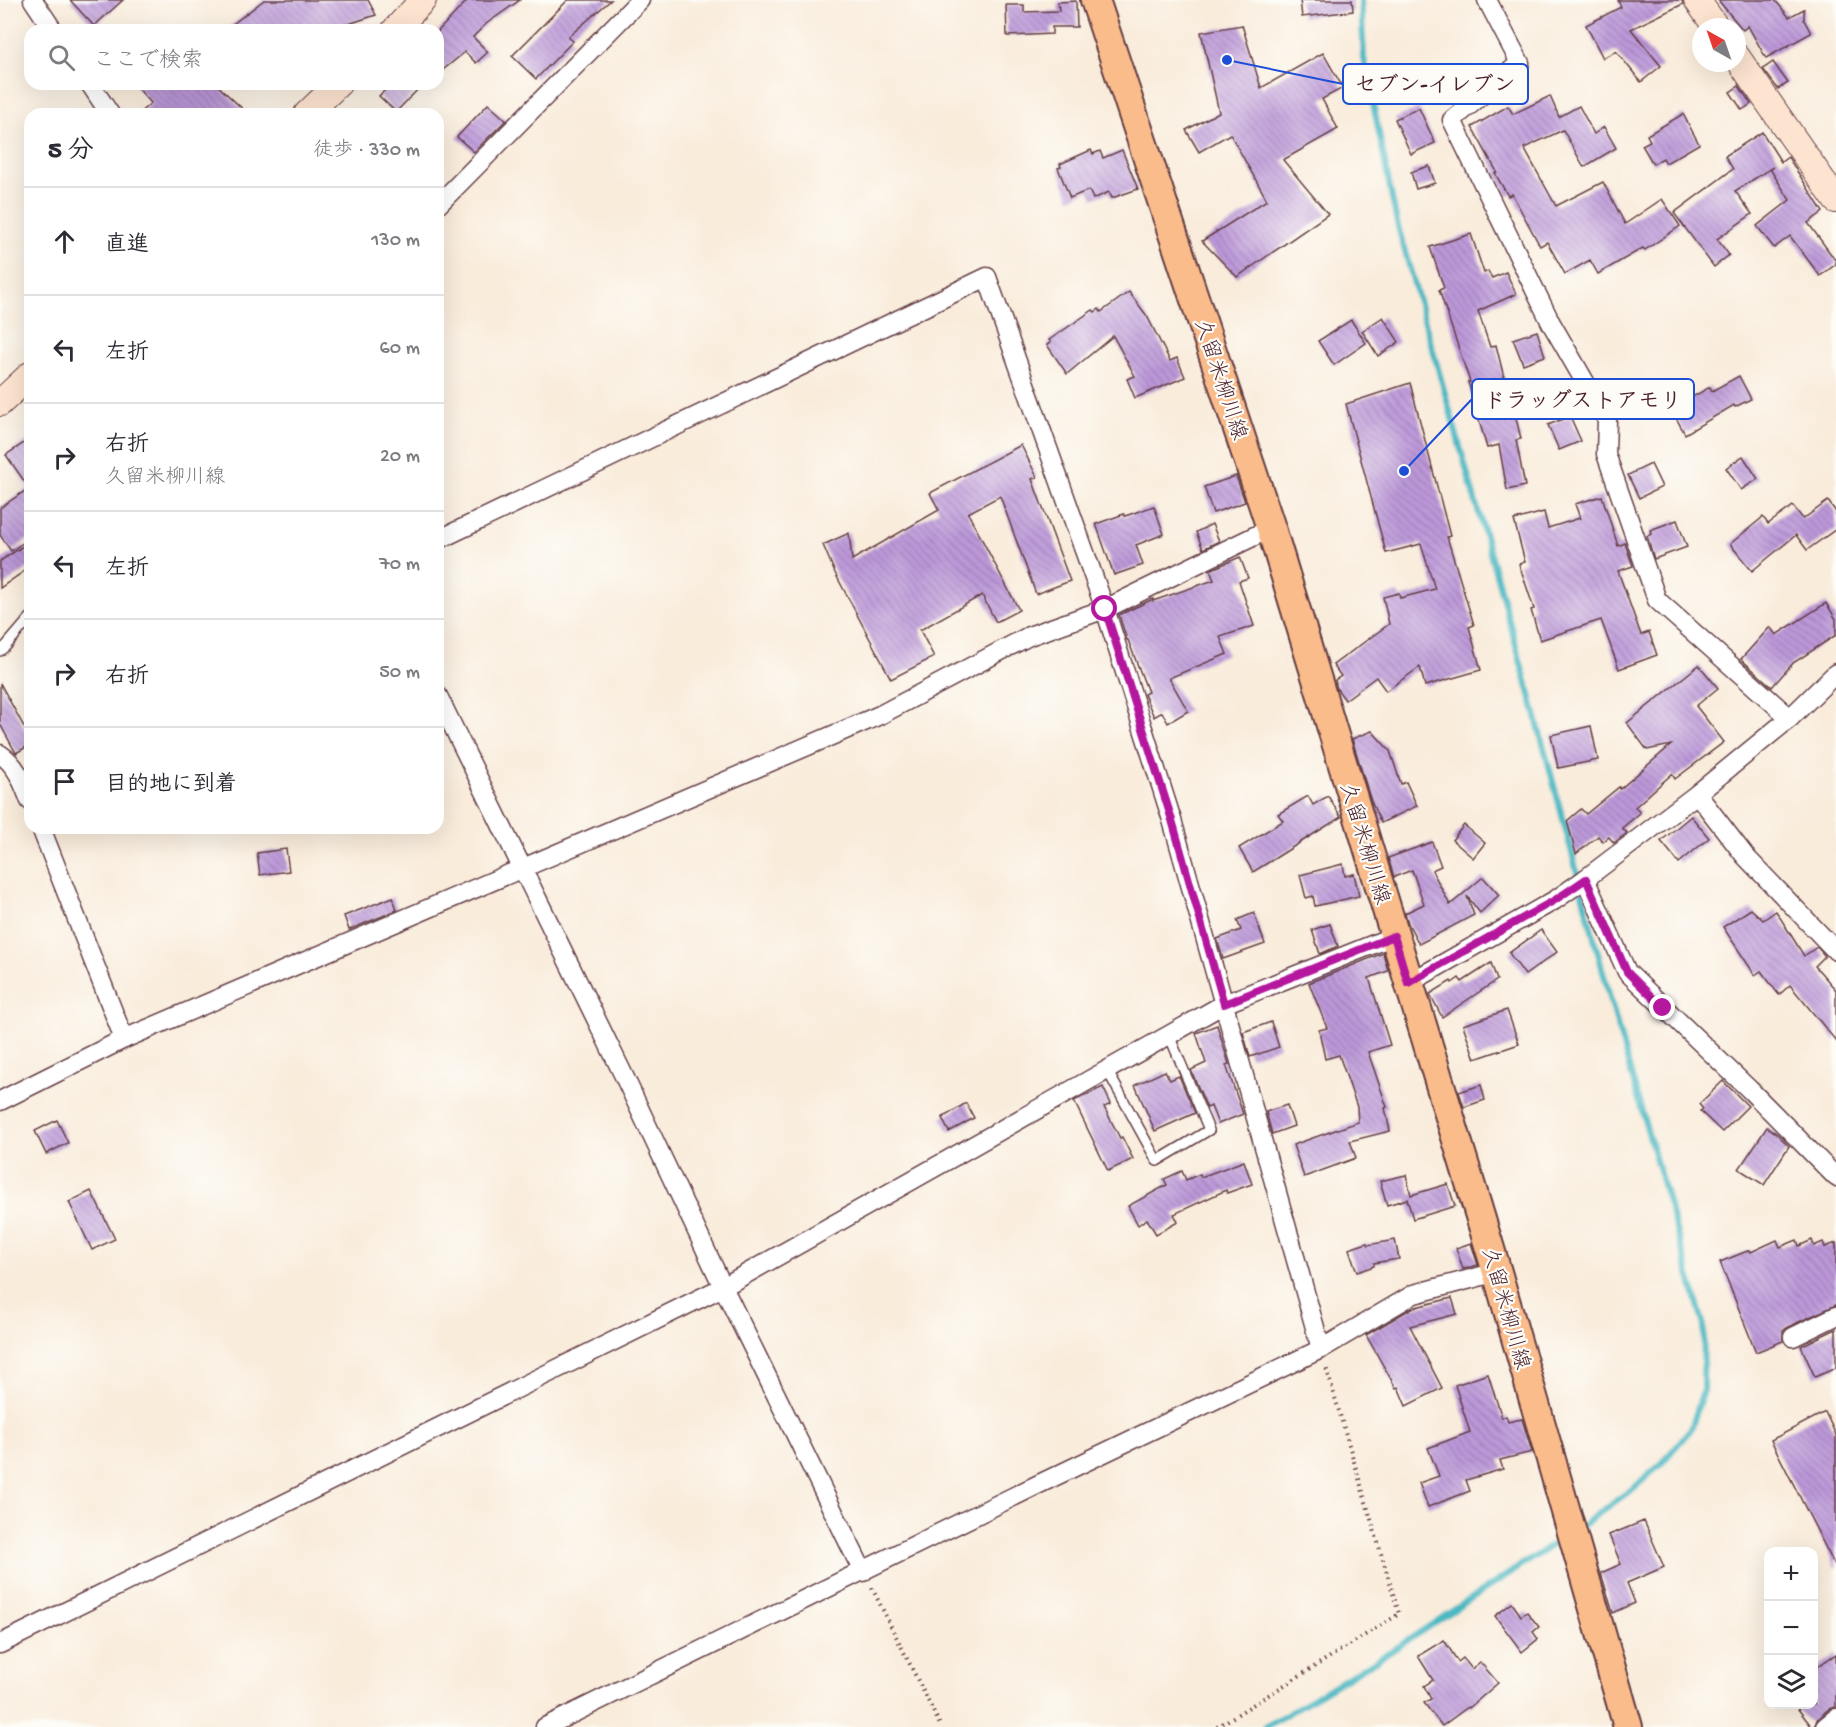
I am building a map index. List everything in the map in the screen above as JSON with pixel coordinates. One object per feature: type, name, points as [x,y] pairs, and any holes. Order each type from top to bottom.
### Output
[{"type":"main road","points":[[401,24],[423,0]]},
{"type":"main road","name":"久留米柳川線","points":[[1095,0],[1271,528],[1497,1272],[1628,1727]]},
{"type":"main road","points":[[1697,0],[1710,18]]},
{"type":"main road","points":[[1746,70],[1836,200]]},
{"type":"main road","points":[[313,108],[332,90]]},
{"type":"main road","points":[[0,404],[24,381]]},
{"type":"street","points":[[33,0],[49,24]]},
{"type":"street","points":[[444,198],[640,0]]},
{"type":"street","points":[[1487,0],[1520,63],[1452,120],[1551,323],[1606,420],[1606,454],[1657,600],[1790,718]]},
{"type":"street","points":[[94,90],[106,108]]},
{"type":"street","points":[[444,537],[987,277],[1105,609],[1172,820],[1321,1349]]},
{"type":"street","points":[[0,1101],[124,1039],[879,715],[1029,636],[1105,609],[1271,528]]},
{"type":"street","points":[[1408,983],[1555,900],[1586,879],[1697,794],[1790,718],[1836,673]]},
{"type":"street","points":[[444,708],[863,1572]]},
{"type":"street","points":[[0,754],[19,773],[24,786]]},
{"type":"street","points":[[1697,794],[1745,856],[1836,951]]},
{"type":"street","points":[[43,834],[124,1039]]},
{"type":"street","points":[[1586,879],[1627,972],[1750,1090],[1836,1177]]},
{"type":"street","points":[[0,1644],[723,1287],[1224,1004],[1394,936]]},
{"type":"street","points":[[545,1727],[1037,1485],[1321,1349],[1414,1294],[1497,1272]]},
{"type":"street","points":[[1793,1337],[1836,1316]]},
{"type":"street","points":[[1825,1727],[1836,1718]]},
{"type":"lane","points":[[0,651],[24,625]]},
{"type":"lane","points":[[1107,1070],[1157,1161],[1209,1130],[1169,1035]]},
{"type":"path","points":[[1217,1727],[1399,1614],[1321,1349]]},
{"type":"path","points":[[863,1572],[941,1727]]},
{"type":"building","points":[[70,0],[123,0],[96,24],[92,24]]},
{"type":"building","points":[[264,0],[368,0],[376,15],[348,24],[233,24]]},
{"type":"building","points":[[468,0],[520,0],[486,24],[473,37],[488,52],[476,63],[465,52],[444,69],[444,25]]},
{"type":"building","points":[[568,0],[611,0],[568,37],[573,41],[536,79],[512,56]]},
{"type":"building","points":[[1300,0],[1352,0],[1353,11],[1302,17]]},
{"type":"building","points":[[1618,0],[1682,0],[1683,4],[1631,29],[1661,66],[1641,82],[1616,51],[1603,58],[1586,25],[1621,7]]},
{"type":"building","points":[[1718,0],[1775,0],[1789,17],[1804,9],[1804,20],[1811,33],[1766,58],[1748,26],[1746,28],[1746,18],[1733,18]]},
{"type":"building","points":[[1076,1],[1077,27],[1052,27],[1052,34],[1007,36],[1006,5],[1024,5],[1024,12],[1059,11],[1058,2]]},
{"type":"building","points":[[1242,25],[1261,88],[1323,53],[1343,88],[1322,99],[1338,129],[1283,160],[1328,214],[1237,277],[1202,241],[1267,200],[1230,134],[1199,152],[1186,130],[1219,112],[1201,32]]},
{"type":"building","points":[[1773,62],[1788,83],[1778,89],[1763,69]]},
{"type":"building","points":[[1739,86],[1751,104],[1742,110],[1730,92]]},
{"type":"building","points":[[139,90],[222,90],[242,108],[145,108],[151,103]]},
{"type":"building","points":[[385,90],[417,90],[400,108],[392,108],[379,96]]},
{"type":"building","points":[[1550,96],[1559,117],[1579,106],[1594,134],[1604,127],[1616,148],[1584,167],[1563,130],[1524,148],[1556,206],[1603,182],[1625,224],[1662,199],[1680,226],[1645,250],[1643,248],[1598,274],[1590,260],[1565,274],[1547,242],[1540,246],[1512,194],[1508,196],[1472,127],[1508,106],[1513,114]]},
{"type":"building","points":[[488,104],[506,120],[474,152],[457,137]]},
{"type":"building","points":[[1419,108],[1435,143],[1411,154],[1395,119]]},
{"type":"building","points":[[1683,114],[1699,144],[1666,163],[1663,158],[1653,164],[1642,145],[1650,141],[1647,135]]},
{"type":"building","points":[[1762,132],[1781,162],[1788,157],[1823,212],[1808,223],[1836,264],[1820,276],[1790,236],[1774,248],[1757,226],[1790,200],[1770,169],[1773,167],[1735,191],[1752,214],[1717,239],[1729,255],[1714,267],[1674,213],[1733,169],[1725,156]]},
{"type":"building","points":[[1091,150],[1093,154],[1100,151],[1103,158],[1122,150],[1138,189],[1112,198],[1109,192],[1093,199],[1089,190],[1070,198],[1058,168],[1061,167],[1060,164]]},
{"type":"building","points":[[1429,166],[1435,183],[1416,189],[1411,172]]},
{"type":"building","points":[[1471,234],[1484,273],[1488,271],[1492,278],[1506,272],[1516,294],[1478,311],[1490,347],[1496,345],[1521,439],[1516,440],[1525,486],[1507,490],[1499,445],[1487,448],[1468,382],[1470,382],[1439,290],[1444,288],[1430,247]]},
{"type":"building","points":[[1129,292],[1147,316],[1170,361],[1177,358],[1185,377],[1135,398],[1127,379],[1135,376],[1113,336],[1067,374],[1047,345],[1051,342],[1049,340],[1093,310],[1095,312],[1099,309],[1101,312]]},
{"type":"building","points":[[1383,317],[1399,342],[1378,356],[1362,331]]},
{"type":"building","points":[[1351,320],[1366,343],[1334,365],[1318,341]]},
{"type":"building","points":[[1537,331],[1545,356],[1523,364],[1513,339]]},
{"type":"building","points":[[1739,376],[1751,399],[1735,407],[1734,405],[1685,434],[1671,409],[1710,387],[1712,391]]},
{"type":"building","points":[[1410,383],[1450,536],[1447,537],[1474,625],[1469,627],[1481,670],[1425,686],[1420,667],[1386,691],[1376,677],[1345,700],[1337,689],[1335,680],[1341,676],[1333,665],[1389,624],[1383,597],[1399,593],[1400,598],[1435,589],[1421,544],[1386,553],[1346,404]]},
{"type":"building","points":[[1570,416],[1581,441],[1559,450],[1548,425]]},
{"type":"building","points":[[24,443],[24,481],[6,455]]},
{"type":"building","points":[[1021,445],[1037,477],[1032,479],[1070,581],[1036,594],[1000,496],[968,513],[1019,610],[996,622],[982,595],[920,630],[934,657],[891,679],[835,573],[823,545],[849,533],[852,560],[939,510],[930,493]]},
{"type":"building","points":[[1743,456],[1758,479],[1741,490],[1726,468]]},
{"type":"building","points":[[1651,464],[1662,487],[1639,498],[1628,475]]},
{"type":"building","points":[[1236,476],[1245,502],[1213,513],[1204,487]]},
{"type":"building","points":[[24,491],[24,542],[11,551],[0,535],[0,508]]},
{"type":"building","points":[[1602,496],[1618,546],[1625,543],[1633,566],[1618,571],[1641,635],[1649,632],[1657,655],[1619,669],[1601,620],[1540,640],[1531,610],[1534,609],[1519,564],[1525,562],[1514,520],[1544,512],[1548,528],[1580,518],[1575,504]]},
{"type":"building","points":[[1828,501],[1836,512],[1836,529],[1807,550],[1796,535],[1752,571],[1730,544],[1763,517],[1768,524],[1793,506],[1803,519]]},
{"type":"building","points":[[1154,506],[1164,534],[1136,545],[1143,565],[1114,575],[1096,524]]},
{"type":"building","points":[[1677,520],[1687,547],[1654,559],[1647,536],[1651,534],[1650,530]]},
{"type":"building","points":[[1212,524],[1219,541],[1203,549],[1196,532]]},
{"type":"building","points":[[24,547],[24,571],[0,588],[0,561]]},
{"type":"building","points":[[1240,557],[1248,578],[1239,581],[1254,626],[1220,637],[1227,654],[1169,678],[1188,711],[1168,723],[1162,712],[1154,717],[1144,694],[1148,692],[1119,615],[1153,599],[1153,601],[1214,580],[1210,570]]},
{"type":"building","points":[[1826,603],[1836,619],[1836,635],[1793,663],[1772,687],[1741,659],[1770,627],[1776,635]]},
{"type":"building","points":[[1699,665],[1718,688],[1696,706],[1724,742],[1675,779],[1672,774],[1635,807],[1640,813],[1622,828],[1627,833],[1614,843],[1609,837],[1603,842],[1598,836],[1576,854],[1567,821],[1581,809],[1586,814],[1619,787],[1620,789],[1671,745],[1647,750],[1627,723]]},
{"type":"building","points":[[0,683],[24,727],[24,748],[16,753],[0,724]]},
{"type":"building","points":[[1591,726],[1598,760],[1558,768],[1551,735]]},
{"type":"building","points":[[1372,731],[1390,751],[1401,784],[1406,782],[1417,806],[1381,823],[1371,801],[1352,739]]},
{"type":"building","points":[[1308,796],[1313,805],[1328,796],[1341,817],[1253,872],[1239,848],[1283,821],[1278,814]]},
{"type":"building","points":[[1691,816],[1709,838],[1679,863],[1661,841]]},
{"type":"building","points":[[1464,825],[1485,843],[1473,858],[1452,840]]},
{"type":"building","points":[[1432,842],[1441,866],[1432,870],[1450,905],[1483,877],[1499,895],[1480,913],[1467,896],[1474,915],[1419,944],[1405,913],[1424,904],[1412,870],[1394,877],[1388,858]]},
{"type":"building","points":[[286,849],[289,871],[260,875],[257,853]]},
{"type":"building","points":[[1343,864],[1345,876],[1354,874],[1359,896],[1315,906],[1313,896],[1306,898],[1300,875]]},
{"type":"building","points":[[393,897],[397,910],[349,930],[344,916]]},
{"type":"building","points":[[1751,909],[1763,920],[1776,911],[1804,956],[1817,947],[1825,956],[1815,966],[1836,990],[1836,1041],[1790,985],[1779,995],[1761,971],[1755,975],[1723,927]]},
{"type":"building","points":[[1254,913],[1265,944],[1223,959],[1217,939],[1241,930],[1237,920]]},
{"type":"building","points":[[1330,924],[1338,946],[1320,954],[1312,930]]},
{"type":"building","points":[[1541,930],[1557,952],[1525,975],[1509,953]]},
{"type":"building","points":[[1383,953],[1388,971],[1369,978],[1390,1045],[1368,1052],[1387,1107],[1385,1108],[1390,1131],[1350,1141],[1356,1158],[1304,1177],[1293,1145],[1358,1122],[1357,1107],[1339,1055],[1325,1059],[1319,1030],[1327,1028],[1309,983]]},
{"type":"building","points":[[1491,963],[1497,980],[1442,1017],[1430,994],[1459,978],[1462,982]]},
{"type":"building","points":[[1507,1010],[1519,1044],[1475,1059],[1463,1025]]},
{"type":"building","points":[[1271,1022],[1279,1047],[1250,1057],[1243,1032]]},
{"type":"building","points":[[1217,1025],[1229,1064],[1226,1065],[1243,1114],[1218,1124],[1211,1106],[1207,1108],[1191,1070],[1206,1063],[1196,1033]]},
{"type":"building","points":[[1165,1071],[1170,1080],[1179,1076],[1195,1113],[1155,1131],[1135,1085]]},
{"type":"building","points":[[1723,1081],[1748,1106],[1722,1132],[1700,1111],[1703,1109],[1699,1104]]},
{"type":"building","points":[[1481,1085],[1485,1100],[1464,1107],[1459,1092]]},
{"type":"building","points":[[1103,1087],[1111,1104],[1104,1107],[1133,1159],[1108,1171],[1074,1101]]},
{"type":"building","points":[[966,1103],[974,1118],[949,1132],[942,1118]]},
{"type":"building","points":[[1287,1105],[1294,1126],[1272,1134],[1266,1112]]},
{"type":"building","points":[[57,1120],[68,1143],[46,1154],[35,1131]]},
{"type":"building","points":[[1767,1127],[1789,1146],[1764,1185],[1739,1169]]},
{"type":"building","points":[[1244,1161],[1252,1184],[1227,1193],[1226,1190],[1174,1214],[1178,1222],[1156,1234],[1147,1219],[1138,1225],[1128,1206],[1167,1185],[1164,1179],[1182,1171],[1186,1180],[1200,1174],[1201,1177]]},
{"type":"building","points":[[1406,1175],[1411,1195],[1448,1184],[1455,1206],[1413,1219],[1407,1199],[1387,1205],[1380,1181]]},
{"type":"building","points":[[91,1191],[115,1239],[92,1250],[69,1202]]},
{"type":"building","points":[[1395,1240],[1399,1259],[1374,1263],[1374,1266],[1357,1272],[1349,1249],[1367,1243],[1368,1245]]},
{"type":"building","points":[[1777,1240],[1780,1247],[1797,1240],[1799,1246],[1812,1240],[1814,1246],[1823,1242],[1825,1247],[1836,1243],[1836,1305],[1788,1327],[1783,1331],[1783,1341],[1756,1352],[1720,1262],[1750,1250],[1751,1252]]},
{"type":"building","points":[[1471,1243],[1478,1265],[1463,1269],[1456,1248]]},
{"type":"building","points":[[1452,1298],[1457,1314],[1410,1326],[1442,1388],[1406,1406],[1398,1387],[1396,1388],[1366,1335],[1412,1308]]},
{"type":"building","points":[[1836,1329],[1836,1368],[1815,1377],[1801,1346]]},
{"type":"building","points":[[1488,1374],[1502,1418],[1506,1416],[1508,1422],[1522,1419],[1532,1452],[1500,1460],[1503,1469],[1466,1480],[1470,1491],[1428,1507],[1419,1483],[1439,1476],[1428,1448],[1470,1432],[1455,1385]]},
{"type":"building","points":[[1825,1412],[1836,1435],[1836,1568],[1771,1440]]},
{"type":"building","points":[[1644,1521],[1664,1567],[1627,1583],[1635,1603],[1613,1613],[1601,1573],[1621,1564],[1609,1535]]},
{"type":"building","points":[[1512,1603],[1521,1616],[1527,1612],[1539,1627],[1533,1632],[1538,1639],[1522,1652],[1495,1616]]},
{"type":"building","points":[[1444,1640],[1458,1662],[1463,1658],[1472,1669],[1480,1662],[1498,1683],[1469,1708],[1442,1726],[1424,1703],[1431,1699],[1424,1686],[1433,1680],[1418,1656]]},
{"type":"building","points":[[1836,1654],[1836,1707],[1829,1709],[1818,1718],[1812,1727],[1798,1709],[1818,1709],[1818,1666]]},
{"type":"waterway","points":[[1361,0],[1364,58],[1397,223],[1532,702],[1579,880]]},
{"type":"waterway","points":[[1580,1527],[1635,1487],[1661,1464],[1691,1429],[1703,1391],[1704,1326],[1623,1046],[1582,893]]},
{"type":"waterway","points":[[1265,1727],[1387,1654],[1566,1536]]},
{"type":"place","name":"セブン-イレブン","points":[[1227,60]]},
{"type":"place","name":"ドラッグストアモリ","points":[[1404,471]]},
{"type":"route","points":[[1105,609],[1172,820],[1224,1004],[1394,936],[1408,983],[1555,900],[1586,879],[1627,972],[1663,1008]]}]
